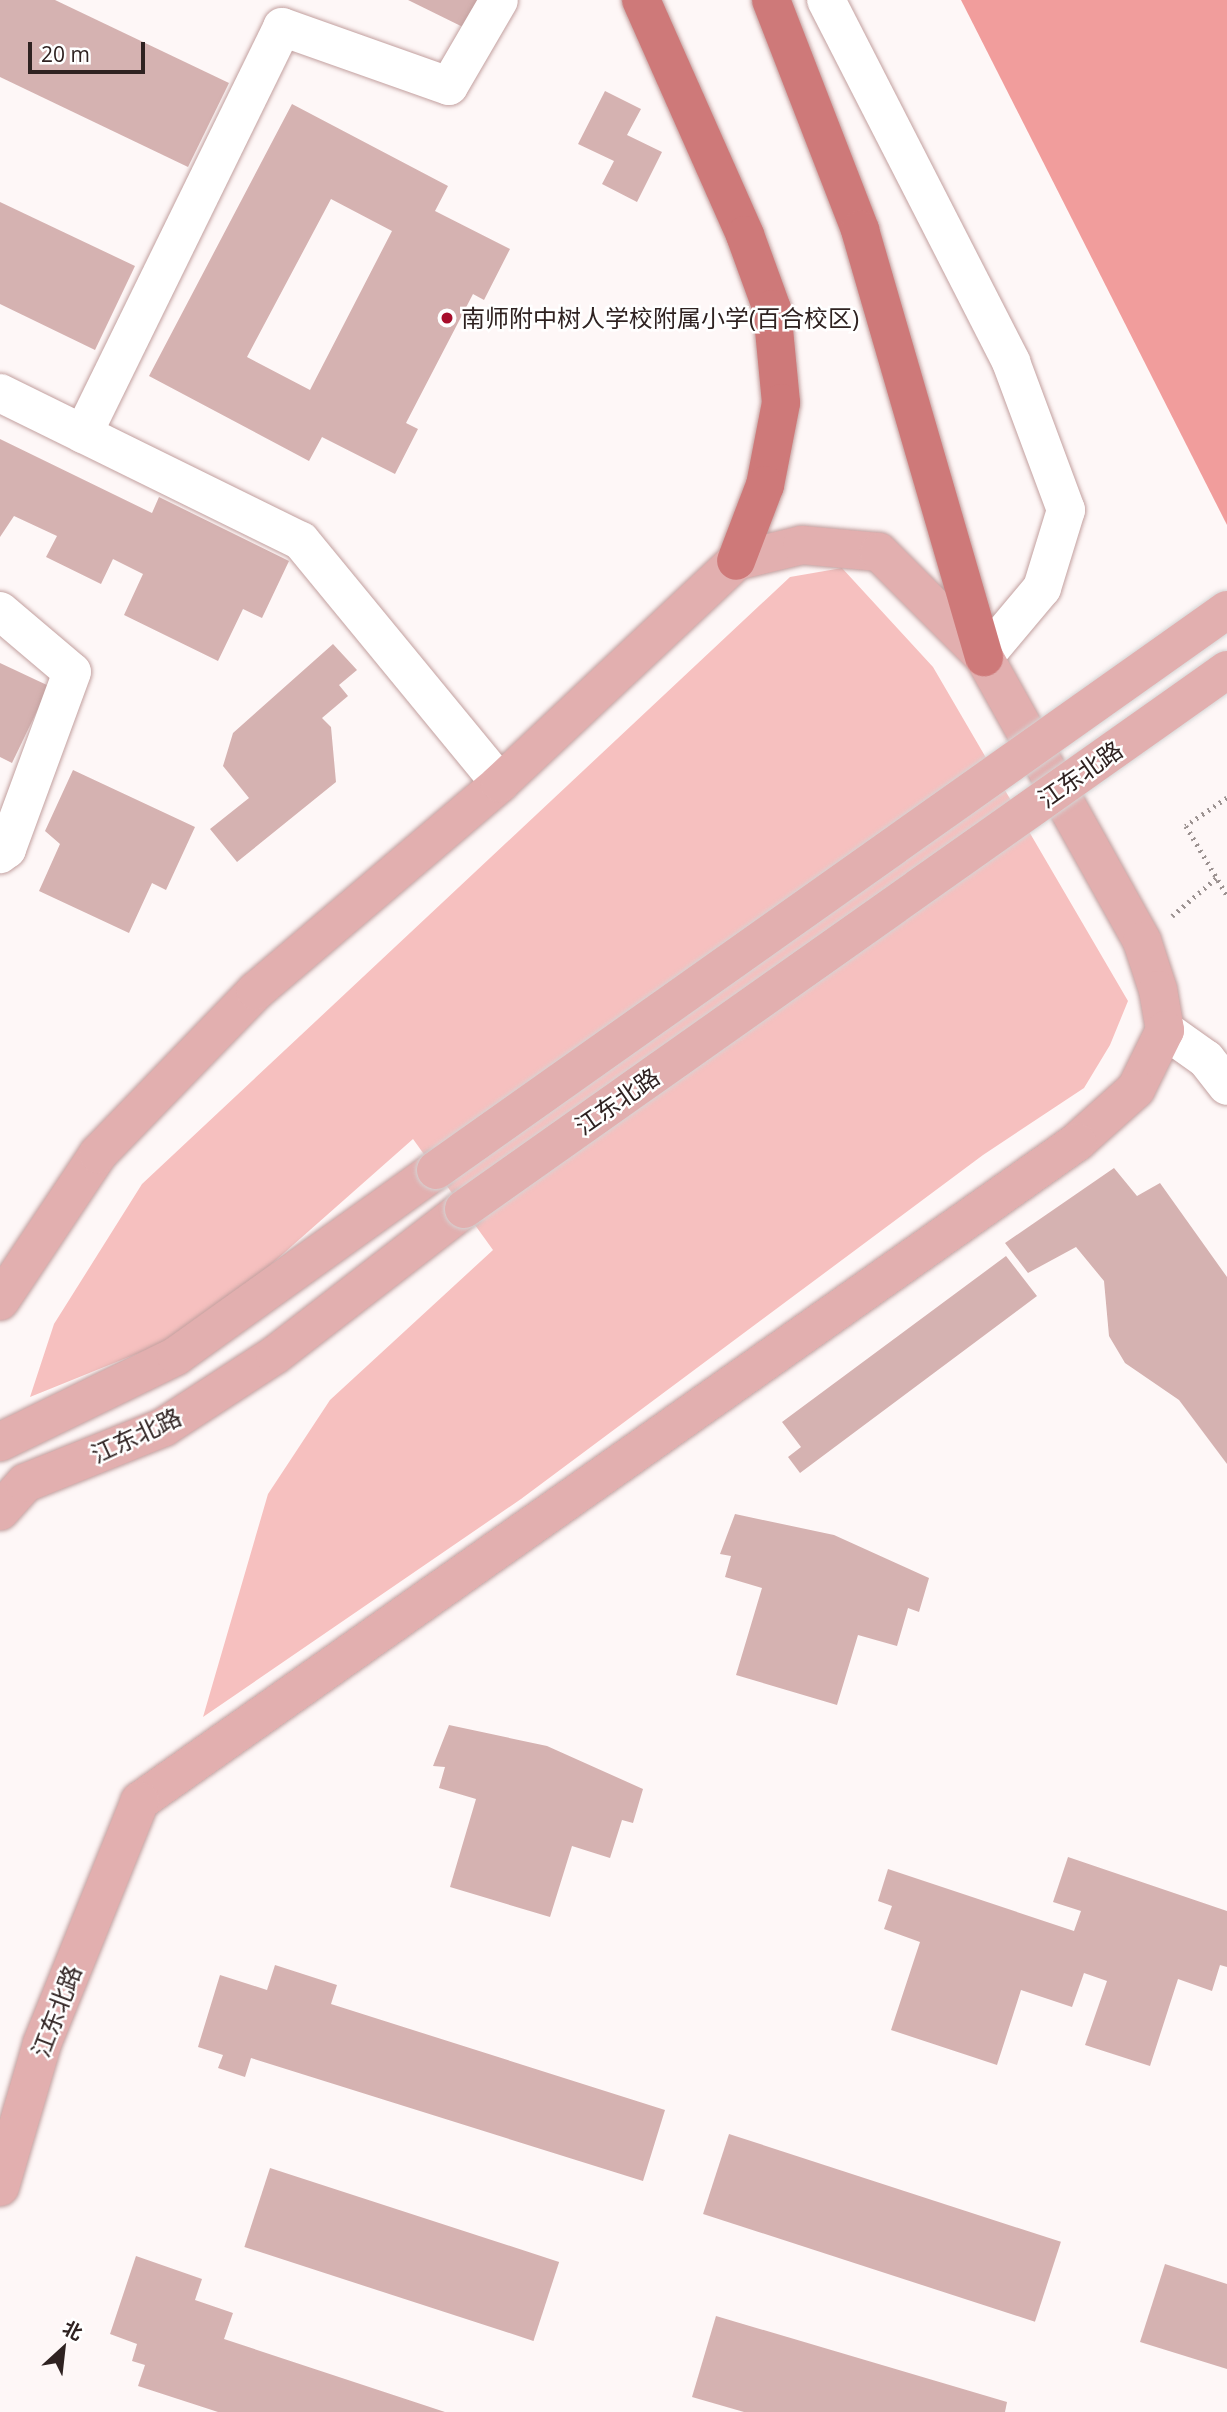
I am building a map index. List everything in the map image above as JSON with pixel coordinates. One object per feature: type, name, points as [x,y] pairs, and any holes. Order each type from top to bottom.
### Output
[{"type":"highway","points":[[641,0],[772,309],[780,403],[765,485],[736,561]]},
{"type":"highway","points":[[771,0],[860,230],[984,657]]},
{"type":"main road","points":[[0,1301],[97,1154],[256,991],[500,783],[736,561],[802,545],[879,552],[984,657],[1142,942],[1165,1030]]},
{"type":"main road","name":"江东北路","points":[[0,1442],[176,1356],[1227,610]]},
{"type":"main road","name":"江东北路","points":[[0,1511],[25,1483],[164,1427],[275,1355],[464,1209],[1227,670]]},
{"type":"main road","name":"江东北路","points":[[0,2188],[42,2044],[140,1801],[1077,1142],[1136,1089],[1165,1030]]},
{"type":"street","points":[[83,434],[282,27],[449,86],[499,0]]},
{"type":"street","points":[[827,0],[1011,362],[1066,510],[1042,588],[984,657]]},
{"type":"street","points":[[0,393],[301,541],[500,783]]},
{"type":"street","points":[[0,611],[72,673],[2,849]]},
{"type":"street","points":[[1165,1030],[1206,1059],[1227,1086]]},
{"type":"path","points":[[1227,798],[1186,826],[1227,895]]},
{"type":"path","points":[[1142,942],[1216,878]]},
{"type":"shaded area","points":[[961,0],[1227,0],[1227,525]]},
{"type":"shaded area","points":[[842,568],[933,667],[1128,1001],[1110,1045],[1084,1088],[983,1155],[521,1499],[203,1717],[268,1494],[330,1400],[493,1250],[413,1139],[198,1329],[30,1397],[54,1324],[142,1184],[790,577]]},
{"type":"building","points":[[0,0],[55,0],[229,83],[188,167],[0,77]]},
{"type":"building","points":[[408,0],[489,0],[473,32]]},
{"type":"building","points":[[605,91],[641,109],[627,135],[662,152],[637,202],[602,184],[614,161],[578,144]]},
{"type":"building","points":[[292,104],[448,186],[435,211],[510,249],[484,300],[473,294],[406,423],[418,429],[395,474],[322,437],[309,461],[149,376]],"holes":[[[331,199],[392,231],[310,390],[247,357]]]},
{"type":"building","points":[[0,202],[135,266],[95,350],[0,304]]},
{"type":"building","points":[[0,439],[152,513],[159,497],[289,561],[262,618],[243,609],[218,661],[124,615],[143,574],[113,559],[101,584],[46,557],[57,536],[14,516],[0,537]]},
{"type":"building","points":[[333,644],[357,670],[339,685],[348,696],[322,718],[331,727],[336,782],[237,862],[210,829],[249,798],[223,766],[233,733]]},
{"type":"building","points":[[0,663],[49,686],[12,763],[0,757]]},
{"type":"building","points":[[73,770],[195,827],[166,890],[152,883],[129,933],[39,891],[60,844],[45,831]]},
{"type":"building","points":[[1114,1168],[1137,1196],[1160,1183],[1227,1277],[1227,1464],[1179,1400],[1125,1363],[1109,1336],[1104,1281],[1076,1247],[1028,1273],[1005,1243]]},
{"type":"building","points":[[1006,1256],[1037,1296],[800,1473],[788,1457],[801,1447],[782,1422]]},
{"type":"building","points":[[735,1514],[834,1535],[929,1578],[919,1612],[908,1608],[897,1646],[858,1635],[837,1705],[736,1675],[762,1588],[725,1577],[731,1556],[720,1554]]},
{"type":"building","points":[[449,1725],[547,1746],[643,1789],[633,1823],[622,1820],[610,1858],[572,1846],[550,1917],[450,1887],[476,1799],[439,1788],[445,1767],[433,1766]]},
{"type":"building","points":[[1068,1857],[1227,1911],[1227,1967],[1220,1965],[1212,1991],[1178,1979],[1150,2066],[1085,2045],[1107,1981],[1084,1973],[1072,2007],[1021,1990],[997,2065],[891,2030],[920,1942],[884,1929],[892,1906],[878,1901],[888,1869],[1074,1931],[1081,1911],[1053,1902]]},
{"type":"building","points":[[275,1965],[337,1985],[331,2004],[665,2110],[643,2181],[251,2058],[245,2077],[218,2068],[223,2055],[198,2047],[220,1975],[267,1990]]},
{"type":"building","points":[[729,2134],[1061,2242],[1035,2322],[703,2214]]},
{"type":"building","points":[[270,2168],[559,2262],[533,2341],[244,2247]]},
{"type":"building","points":[[136,2256],[202,2279],[195,2300],[233,2313],[224,2339],[445,2412],[218,2412],[138,2386],[145,2365],[132,2361],[137,2344],[110,2334]]},
{"type":"building","points":[[1165,2264],[1227,2284],[1227,2369],[1140,2342]]},
{"type":"building","points":[[716,2316],[1007,2402],[1005,2412],[744,2412],[692,2397]]},
{"type":"place","name":"南师附中树人学校附属小学(百合校区)","points":[[447,318]]}]
